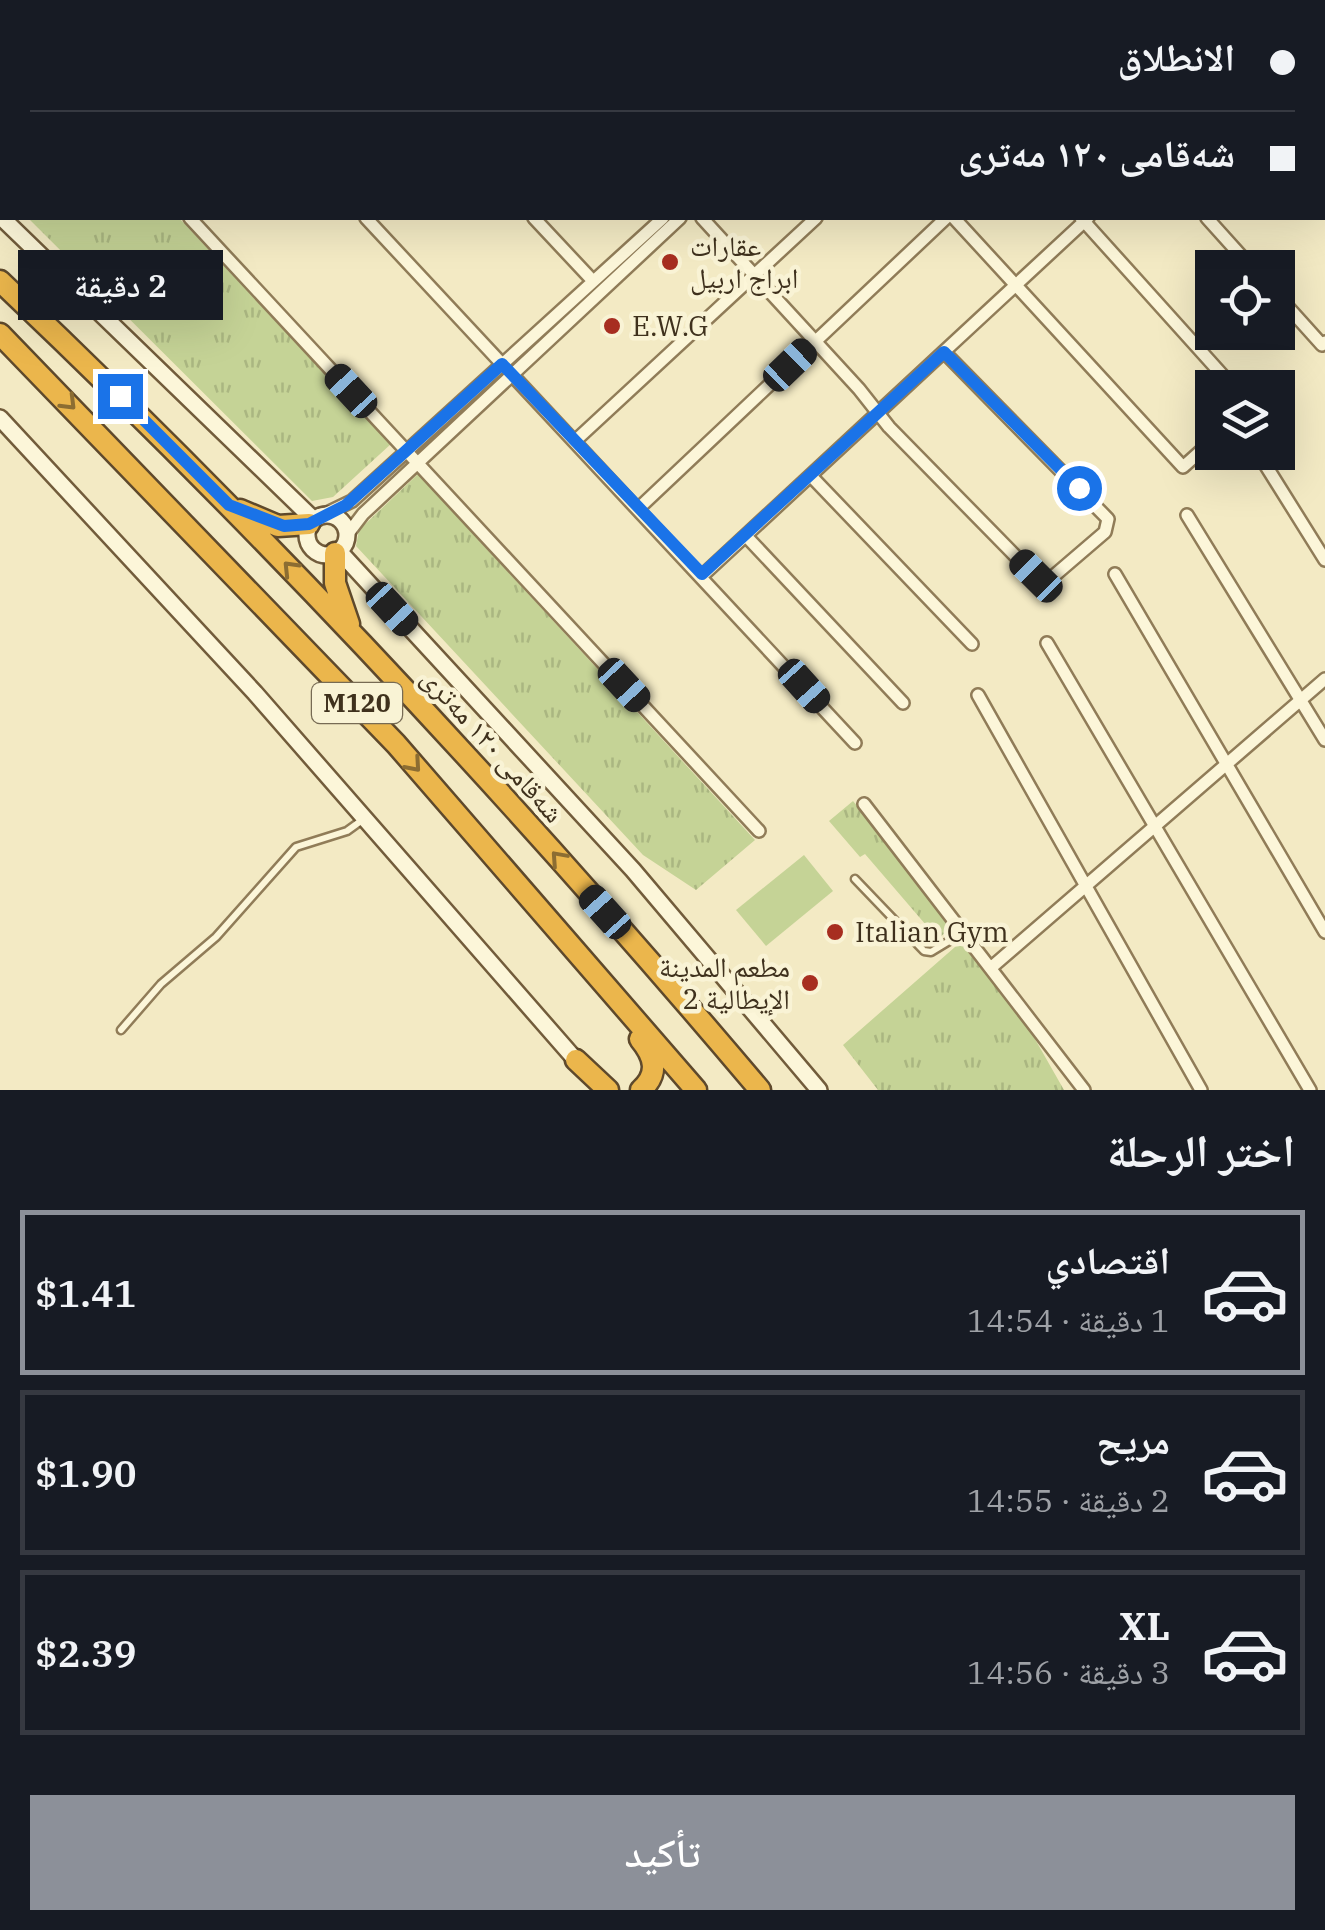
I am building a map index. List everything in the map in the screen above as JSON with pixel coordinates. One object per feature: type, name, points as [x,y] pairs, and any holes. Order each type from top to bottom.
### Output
[{"type":"highway","name":"شەقامی ١٢٠ مەتری","points":[[0,281],[229,505],[434,719],[760,1090]]},
{"type":"highway","name":"M120","points":[[0,334],[396,744],[696,1090]]},
{"type":"highway","points":[[229,505],[278,526],[316,519]]},
{"type":"highway","points":[[337,552],[335,583],[351,631]]},
{"type":"highway","points":[[588,964],[651,1053],[653,1073],[640,1090]]},
{"type":"highway","points":[[576,1060],[605,1090]]},
{"type":"street","points":[[4,220],[316,519],[342,522],[348,535]]},
{"type":"street","points":[[192,220],[759,830]]},
{"type":"street","points":[[368,220],[855,742]]},
{"type":"street","points":[[536,220],[593,281]]},
{"type":"street","points":[[661,220],[506,368],[348,535],[337,552],[324,555],[311,548],[306,536],[316,519],[346,505],[406,450],[506,368],[678,220]]},
{"type":"street","points":[[704,220],[878,414],[1040,579],[1053,577],[1105,532],[1106,516],[944,352]]},
{"type":"street","points":[[575,441],[814,220]]},
{"type":"street","points":[[639,508],[944,220]]},
{"type":"street","points":[[956,220],[1183,467],[1195,456]]},
{"type":"street","points":[[702,574],[1083,220]]},
{"type":"street","points":[[1085,220],[1218,370]]},
{"type":"street","points":[[1208,220],[1235,250]]},
{"type":"street","points":[[1295,315],[1322,345],[1325,342]]},
{"type":"street","points":[[0,418],[366,817],[576,1060]]},
{"type":"street","points":[[1268,470],[1325,560]]},
{"type":"street","points":[[811,476],[972,644]]},
{"type":"street","points":[[1187,514],[1325,740]]},
{"type":"street","points":[[746,536],[903,703]]},
{"type":"street","points":[[337,552],[633,870],[820,1090]]},
{"type":"street","points":[[1115,574],[1230,763],[1325,932]]},
{"type":"street","points":[[1046,642],[1310,1090]]},
{"type":"street","points":[[992,966],[1325,679]]},
{"type":"street","points":[[978,695],[1201,1090]]},
{"type":"street","points":[[864,804],[1084,1090]]},
{"type":"lane","points":[[120,1030],[160,984],[216,938],[296,847],[347,831],[366,817]]},
{"type":"lane","points":[[855,879],[924,951],[931,952],[964,932]]},
{"type":"green space","points":[[30,220],[181,220],[391,444],[333,497],[312,501]]},
{"type":"green space","points":[[418,474],[755,840],[696,890],[643,855],[356,546],[359,530]]},
{"type":"green space","points":[[853,801],[956,923],[938,939],[865,854],[860,857],[829,821]]},
{"type":"green space","points":[[804,855],[833,891],[766,946],[736,910]]},
{"type":"green space","points":[[963,940],[1019,1011],[1064,1090],[878,1090],[843,1045]]},
{"type":"place","name":"عقارات ابراج اربیل","points":[[670,262]]},
{"type":"place","name":"E.W.G","points":[[612,326]]},
{"type":"place","name":"Italian Gym","points":[[835,932]]},
{"type":"place","name":"مطعم المدينة الإيطالية 2","points":[[810,983]]},
{"type":"route","points":[[120,396],[229,505],[278,526],[309,524],[346,505],[502,364],[702,574],[944,352],[1079,488]]}]
